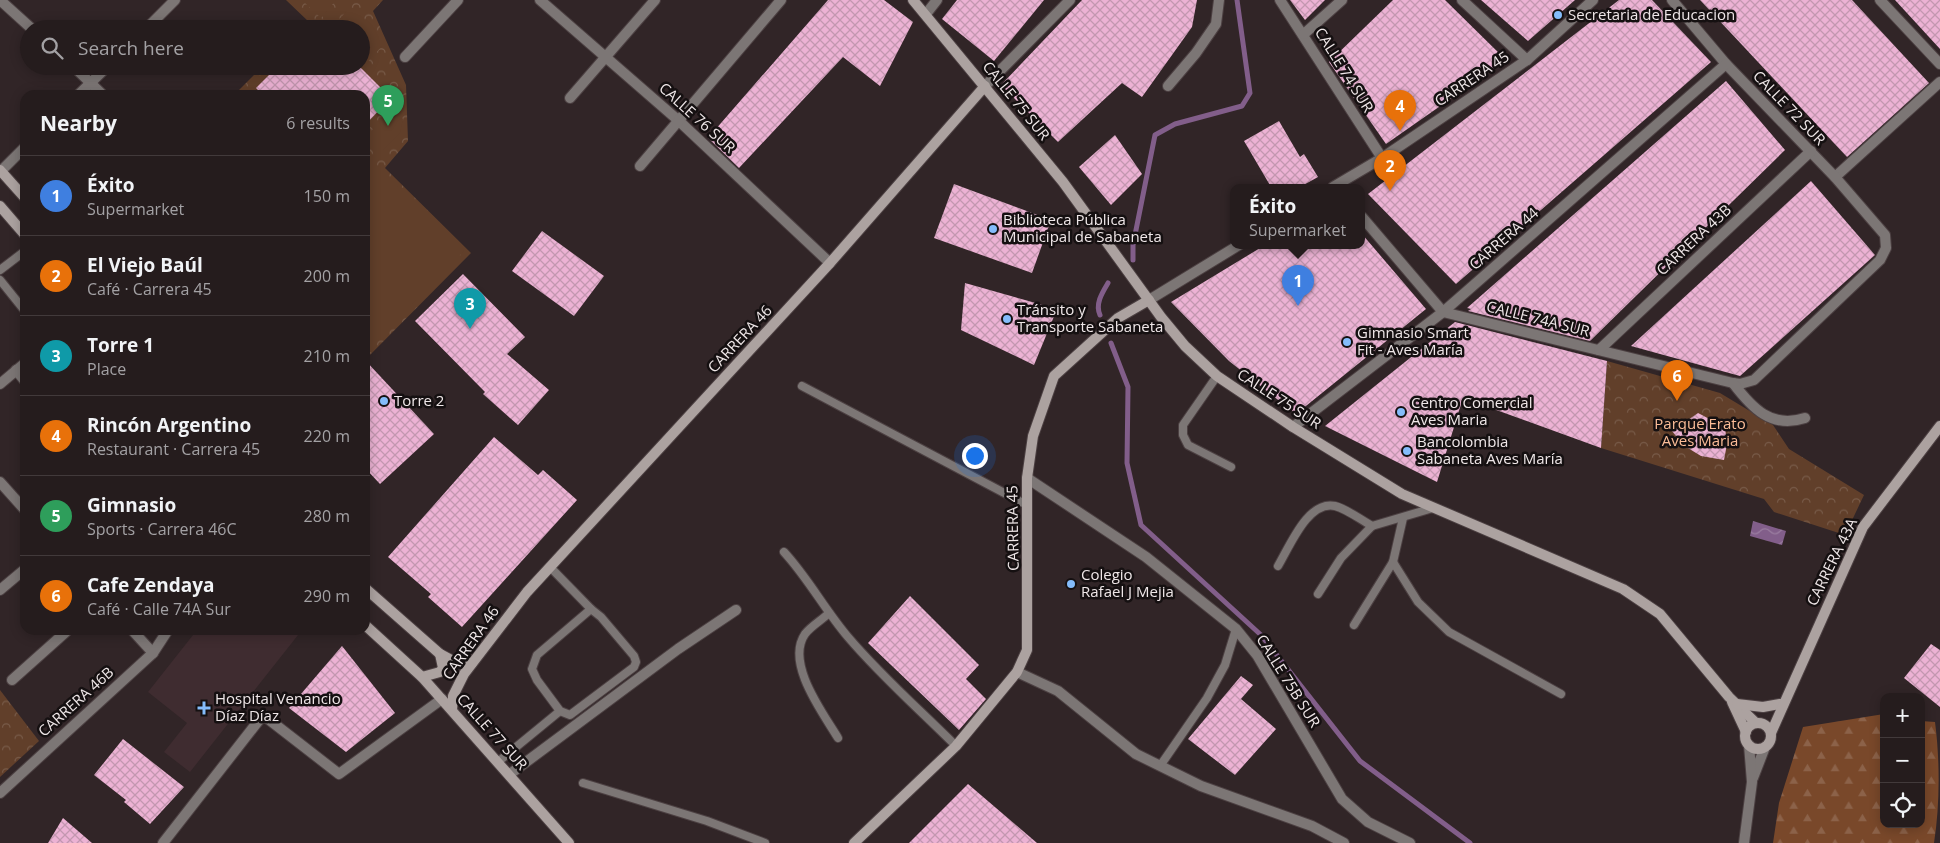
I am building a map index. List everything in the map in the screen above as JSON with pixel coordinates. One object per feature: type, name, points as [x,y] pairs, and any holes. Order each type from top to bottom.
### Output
[{"type":"street","points":[[0,0],[22,20]]},
{"type":"street","points":[[155,20],[175,0]]},
{"type":"street","points":[[405,57],[458,0]]},
{"type":"street","name":"CALLE 76 SUR","points":[[540,0],[679,121],[830,263]]},
{"type":"street","points":[[570,98],[655,0]]},
{"type":"street","points":[[640,166],[782,0]]},
{"type":"street","name":"CALLE 75 SUR","points":[[913,0],[1063,182],[1185,346],[1217,376],[1293,427],[1402,494],[1623,589],[1660,614],[1733,700],[1759,723]]},
{"type":"street","points":[[926,14],[937,0]]},
{"type":"street","name":"CARRERA 46","points":[[452,710],[458,685],[472,663],[527,592],[830,263],[985,86],[1070,0]]},
{"type":"street","points":[[1168,86],[1196,53],[1216,24],[1219,0]]},
{"type":"street","name":"CALLE 74 SUR","points":[[1280,0],[1304,34],[1382,158]]},
{"type":"street","points":[[1304,34],[1342,0]]},
{"type":"street","points":[[1462,0],[1527,60]]},
{"type":"street","name":"CARRERA 45","points":[[1340,184],[1382,158],[1527,60],[1593,0]]},
{"type":"street","name":"CALLE 72 SUR","points":[[1672,0],[1726,64],[1835,177],[1885,235],[1886,248],[1880,260],[1764,372],[1747,383]]},
{"type":"street","points":[[1880,0],[1940,64]]},
{"type":"street","name":"CARRERA 44","points":[[1293,427],[1443,312],[1726,64]]},
{"type":"street","points":[[83,75],[98,90]]},
{"type":"street","points":[[83,90],[99,75]]},
{"type":"street","points":[[1835,177],[1940,82]]},
{"type":"street","name":"CARRERA 43B","points":[[1599,350],[1810,151]]},
{"type":"street","points":[[20,152],[0,170],[20,192]]},
{"type":"street","points":[[0,206],[20,229]]},
{"type":"street","points":[[1365,221],[1443,312]]},
{"type":"street","name":"CARRERA 45","points":[[854,843],[956,746],[1018,672],[1027,650],[1027,478],[1033,436],[1054,376],[1118,318],[1232,249]]},
{"type":"street","name":"CALLE 74A SUR","points":[[1443,312],[1733,383],[1747,383]]},
{"type":"street","points":[[0,384],[20,367]]},
{"type":"street","points":[[16,370],[20,375]]},
{"type":"street","points":[[1733,383],[1759,412],[1775,420],[1790,422],[1805,418]]},
{"type":"street","name":"CARRERA 43A","points":[[1771,733],[1783,701],[1863,527],[1940,426]]},
{"type":"street","name":"CALLE 75B SUR","points":[[1027,478],[1146,557],[1236,629],[1257,655],[1342,799],[1368,822],[1410,843]]},
{"type":"street","points":[[1,484],[20,505]]},
{"type":"street","points":[[0,590],[20,573]]},
{"type":"street","points":[[370,592],[440,654],[453,661],[472,663]]},
{"type":"street","points":[[510,774],[670,655],[736,610]]},
{"type":"street","name":"CALLE 77 SUR","points":[[370,630],[422,677],[499,761],[569,843]]},
{"type":"street","points":[[12,680],[62,635]]},
{"type":"street","points":[[137,635],[153,653]]},
{"type":"street","name":"CARRERA 46B","points":[[0,793],[153,653],[165,635]]},
{"type":"street","points":[[422,677],[440,672],[443,668],[440,654]]},
{"type":"street","points":[[1018,672],[1058,691],[1136,754],[1201,786],[1312,826],[1344,843]]},
{"type":"street","points":[[163,843],[262,715],[339,774],[442,700]]},
{"type":"street","points":[[1733,700],[1762,707],[1783,701]]},
{"type":"street","name":"CALLE 75 SUR","points":[[1733,700],[1746,732]]},
{"type":"street","name":"CARRERA 43A","points":[[1759,723],[1783,701]]},
{"type":"street","points":[[1744,843],[1752,782],[1749,745],[1745,737],[1748,728],[1759,723],[1771,733],[1769,743],[1765,747],[1752,782]]},
{"type":"street","points":[[1749,745],[1754,748],[1765,747]]},
{"type":"lane","points":[[0,270],[20,255]]},
{"type":"lane","points":[[0,280],[20,304]]},
{"type":"lane","points":[[1217,376],[1184,426],[1183,434],[1188,445],[1231,468]]},
{"type":"lane","points":[[802,386],[1027,505]]},
{"type":"lane","points":[[1278,566],[1311,511],[1324,505],[1336,506],[1372,526]]},
{"type":"lane","points":[[1318,594],[1341,558],[1372,526],[1433,508]]},
{"type":"lane","points":[[1354,625],[1393,562],[1403,518]]},
{"type":"lane","points":[[784,552],[800,570],[829,613],[849,638],[956,746]]},
{"type":"lane","points":[[1393,562],[1418,602],[1449,632],[1561,694]]},
{"type":"lane","points":[[550,567],[601,618],[634,656],[636,662],[634,667],[570,715],[560,711],[537,680],[532,669],[537,655],[591,610]]},
{"type":"lane","points":[[829,613],[805,634],[800,649],[801,669],[811,692],[838,738]]},
{"type":"lane","points":[[1160,766],[1207,698],[1225,665],[1236,629]]},
{"type":"lane","points":[[499,761],[560,711]]},
{"type":"lane","points":[[583,783],[707,821],[765,843]]},
{"type":"shaded area","name":"Hospital Venancio Díaz Díaz","points":[[193,635],[298,635],[190,772],[164,752],[187,723],[148,692]]},
{"type":"green space","points":[[286,0],[383,0],[373,11],[406,85],[408,141],[385,168],[471,253],[370,355],[370,90],[239,90],[254,75],[370,75],[370,20],[307,20]]},
{"type":"green space","points":[[302,0],[336,0],[321,18]]},
{"type":"green space","points":[[346,12],[354,20],[338,20]]},
{"type":"green space","points":[[370,35],[382,46],[370,59]]},
{"type":"green space","points":[[392,107],[403,119],[400,133],[383,150],[370,139],[370,133]]},
{"type":"green space","points":[[370,160],[464,251],[370,347]]},
{"type":"green space","name":"Parque Erato Aves Maria","points":[[1607,361],[1720,393],[1773,425],[1789,449],[1864,495],[1845,535],[1774,512],[1764,499],[1601,448]]},
{"type":"green space","points":[[0,690],[39,741],[0,777]]},
{"type":"green space","points":[[1880,715],[1880,828],[1925,828],[1925,721],[1935,722],[1939,782],[1934,843],[1773,843],[1779,803],[1803,727]]},
{"type":"water","points":[[1753,521],[1786,531],[1782,545],[1750,536]]},
{"type":"building","points":[[828,0],[884,0],[913,22],[880,86],[843,57],[739,168],[708,138]]},
{"type":"building","points":[[957,0],[1044,0],[994,61],[942,19]]},
{"type":"building","points":[[1082,0],[1197,0],[1192,27],[1142,97],[1122,83],[1058,142],[1001,85]]},
{"type":"building","points":[[1290,0],[1325,0],[1305,20]]},
{"type":"building","points":[[1393,0],[1445,0],[1506,60],[1386,144],[1329,62]]},
{"type":"building","points":[[1481,0],[1575,0],[1528,41]]},
{"type":"building","points":[[1619,0],[1652,0],[1711,62],[1456,284],[1368,194]]},
{"type":"building","points":[[1700,0],[1852,0],[1929,83],[1847,157]]},
{"type":"building","points":[[1895,0],[1940,0],[1940,49]]},
{"type":"building","points":[[269,75],[368,75],[391,98],[370,120],[370,90],[258,90],[256,88]]},
{"type":"building","points":[[1726,81],[1785,150],[1590,341],[1468,311],[1471,309],[1467,308]]},
{"type":"building","points":[[1279,121],[1300,157],[1304,154],[1318,177],[1305,184],[1269,184],[1244,141]]},
{"type":"building","points":[[1115,135],[1142,174],[1111,205],[1079,167]]},
{"type":"building","points":[[1811,181],[1875,255],[1740,376],[1631,346]]},
{"type":"building","name":"Biblioteca Pública Municipal de Sabaneta","points":[[954,184],[1051,220],[1032,273],[934,238]]},
{"type":"building","points":[[542,231],[604,276],[574,316],[512,271]]},
{"type":"building","points":[[1365,238],[1426,309],[1296,414],[1229,361],[1171,302],[1258,249],[1365,249]]},
{"type":"building","points":[[463,274],[525,337],[507,354],[549,390],[518,425],[483,394],[485,392],[415,321]]},
{"type":"building","name":"Tránsito y Transporte Sabaneta","points":[[965,283],[1057,309],[1034,365],[961,330]]},
{"type":"building","name":"Centro Comercial Aves Maria","points":[[1455,322],[1607,361],[1601,448],[1463,398],[1437,482],[1325,426]]},
{"type":"building","name":"Torre 2","points":[[370,365],[434,434],[380,484],[370,473]]},
{"type":"building","points":[[1698,413],[1725,427],[1727,444],[1724,460],[1701,456],[1683,445],[1672,431]]},
{"type":"building","points":[[494,437],[538,475],[543,470],[577,500],[462,627],[428,597],[431,594],[388,557]]},
{"type":"building","points":[[910,596],[979,665],[966,679],[986,699],[959,730],[868,643]]},
{"type":"building","points":[[1931,644],[1940,650],[1940,707],[1925,693],[1904,678]]},
{"type":"building","points":[[342,646],[395,713],[346,752],[289,708]]},
{"type":"building","points":[[1241,676],[1253,685],[1241,699],[1276,729],[1235,775],[1188,739]]},
{"type":"building","points":[[123,739],[184,787],[150,824],[124,802],[126,800],[94,775]]},
{"type":"building","points":[[968,784],[1037,843],[909,843]]},
{"type":"building","points":[[63,818],[92,843],[48,843]]},
{"type":"waterway","points":[[1133,260],[1133,245],[1155,135],[1175,124],[1242,106],[1250,93],[1237,0]]},
{"type":"waterway","points":[[1100,315],[1098,307],[1108,283]]},
{"type":"waterway","points":[[1111,343],[1128,387],[1127,463],[1141,525],[1261,635],[1360,761],[1470,843]]},
{"type":"place","name":"Secretaria de Educacion","points":[[1558,15]]},
{"type":"place","name":"Gimnasio","points":[[388,126]]},
{"type":"place","name":"Rincón Argentino","points":[[1400,131]]},
{"type":"place","name":"El Viejo Baúl","points":[[1390,191]]},
{"type":"place","name":"Biblioteca Pública Municipal de Sabaneta","points":[[993,229]]},
{"type":"place","name":"Éxito","points":[[1298,306]]},
{"type":"place","name":"Tránsito y Transporte Sabaneta","points":[[1007,319]]},
{"type":"place","name":"Torre 1","points":[[470,329]]},
{"type":"place","name":"Gimnasio Smart Fit - Aves María","points":[[1347,342]]},
{"type":"place","name":"Torre 2","points":[[384,401]]},
{"type":"place","name":"Cafe Zendaya","points":[[1677,401]]},
{"type":"place","name":"Centro Comercial Aves Maria","points":[[1401,412]]},
{"type":"place","name":"Bancolombia Sabaneta Aves María","points":[[1407,451]]},
{"type":"place","name":"Colegio Rafael J Mejia","points":[[1071,584]]},
{"type":"place","name":"Hospital Venancio Díaz Díaz","points":[[204,708]]}]
